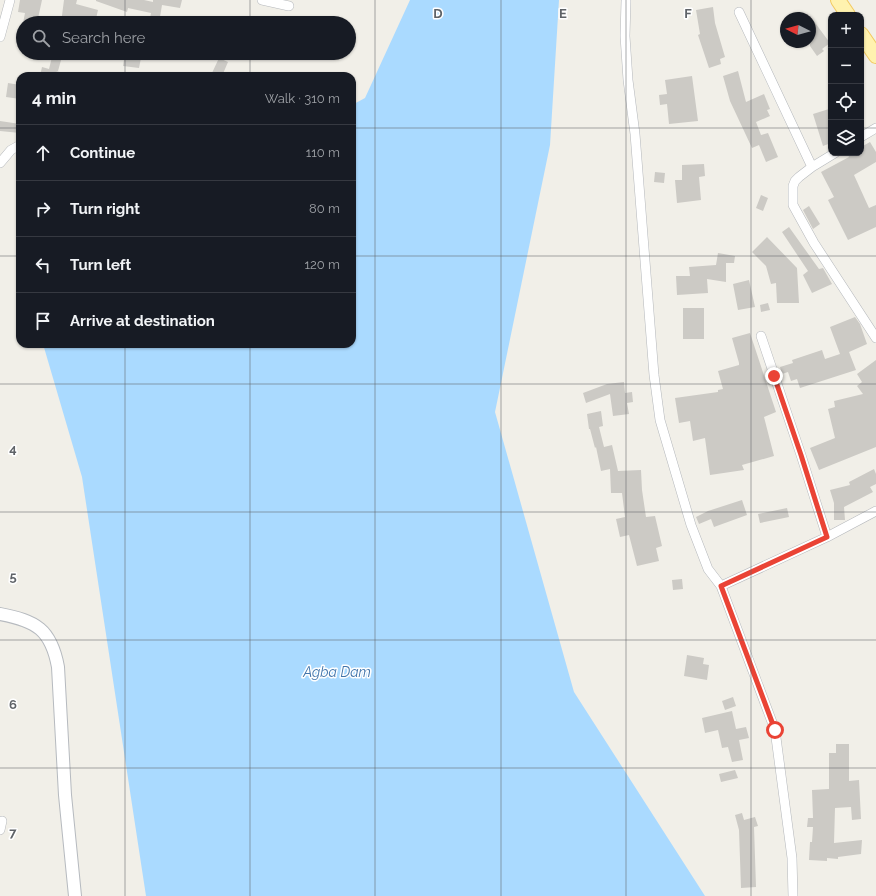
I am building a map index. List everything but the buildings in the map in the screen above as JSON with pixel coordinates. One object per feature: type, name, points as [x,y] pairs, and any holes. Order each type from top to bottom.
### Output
[{"type":"main road","points":[[838,0],[846,12]]},
{"type":"main road","points":[[864,38],[876,56]]},
{"type":"street","points":[[0,37],[10,0]]},
{"type":"street","points":[[262,0],[289,6]]},
{"type":"street","points":[[626,1],[625,36],[628,80],[635,134],[653,367],[660,420],[691,525],[708,569],[721,586],[775,730],[792,858],[793,896]]},
{"type":"street","points":[[739,12],[812,167]]},
{"type":"street","points":[[864,135],[876,128]]},
{"type":"street","points":[[0,162],[11,150],[16,147]]},
{"type":"street","points":[[830,156],[799,177],[793,186],[793,205],[814,244],[876,338]]},
{"type":"street","points":[[761,336],[827,537]]},
{"type":"street","points":[[721,586],[827,537],[876,511]]},
{"type":"street","points":[[0,614],[18,618],[33,624],[46,634],[55,650],[58,667],[65,795],[75,896]]},
{"type":"water","name":"Agba Dam","points":[[410,0],[559,0],[550,145],[495,412],[574,692],[705,896],[146,896],[82,477],[44,348],[356,348],[356,103],[365,98]]},
{"type":"route","points":[[774,376],[827,537],[721,586],[775,730]]}]
